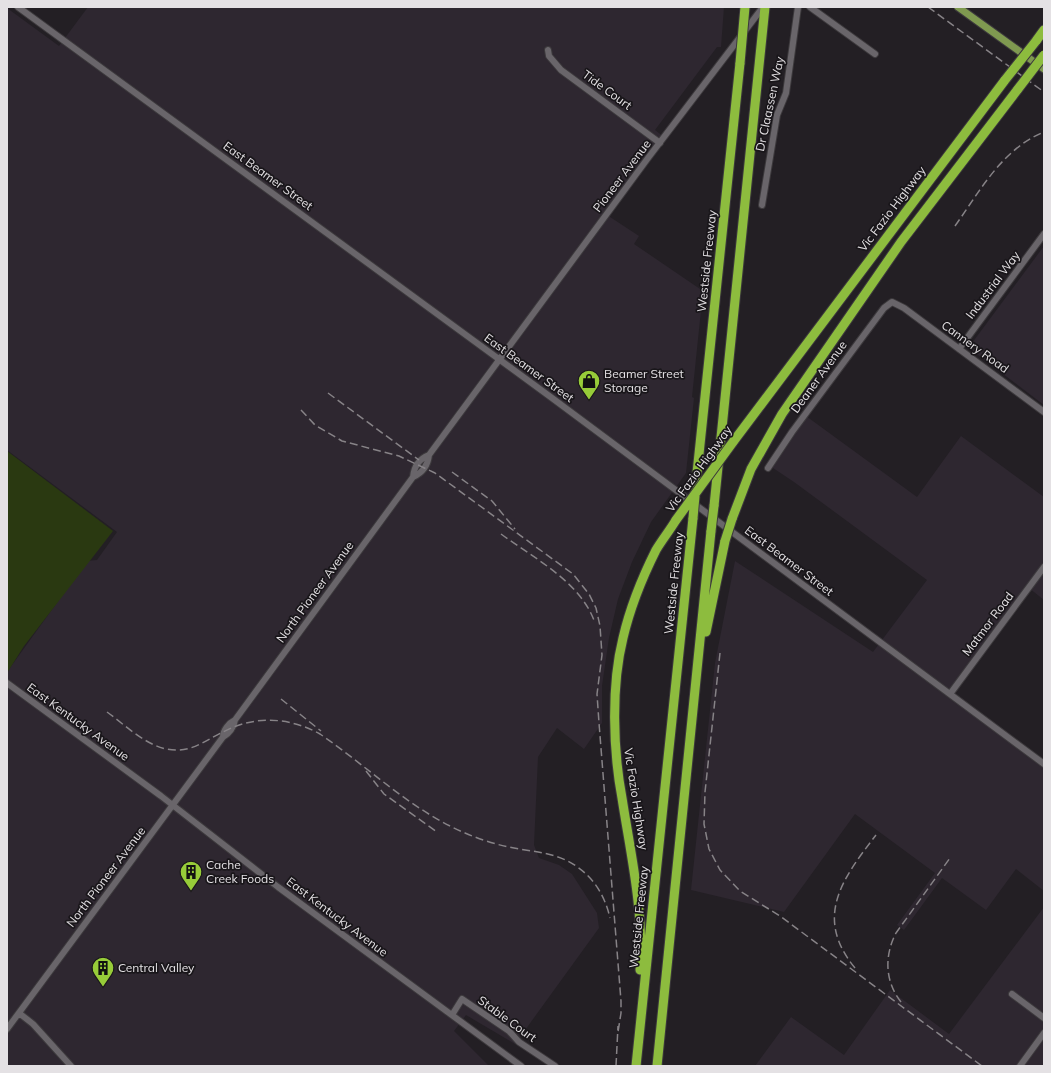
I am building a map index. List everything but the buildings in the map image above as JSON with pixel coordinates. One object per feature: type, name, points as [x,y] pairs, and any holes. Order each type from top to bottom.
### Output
[{"type":"highway","name":"Westside Freeway","points":[[636,1066],[746,7]]},
{"type":"highway","points":[[657,1066],[764,7]]},
{"type":"highway","name":"Vic Fazio Highway","points":[[641,1010],[639,990],[641,916],[635,870],[621,797],[616,758],[615,722],[623,639],[637,594],[657,549],[676,520],[733,442],[1044,30]]},
{"type":"highway","points":[[696,678],[725,542],[751,469],[782,414],[897,248],[1044,55]]},
{"type":"main road","points":[[958,7],[1044,69]]},
{"type":"street","name":"East Beamer Street","points":[[18,7],[500,359],[1044,764]]},
{"type":"street","name":"Pioneer Avenue","points":[[500,359],[660,143],[764,7]]},
{"type":"street","name":"Dr Claassen Way","points":[[762,205],[777,115],[786,93],[798,7]]},
{"type":"street","points":[[810,7],[875,54]]},
{"type":"street","name":"Tide Court","points":[[548,50],[549,56],[561,70],[660,143]]},
{"type":"street","name":"Industrial Way","points":[[959,349],[1044,234]]},
{"type":"street","name":"Cannery Road","points":[[892,302],[904,308],[1044,412]]},
{"type":"street","name":"Deaner Avenue","points":[[768,468],[792,432],[884,308],[892,302]]},
{"type":"street","name":"North Pioneer Avenue","points":[[7,1029],[223,737],[223,733],[231,722],[235,720],[413,477],[419,474],[428,462],[429,455],[500,359]]},
{"type":"street","name":"Matmor Road","points":[[950,694],[1044,567]]},
{"type":"street","name":"East Kentucky Avenue","points":[[7,683],[278,887],[521,1066]]},
{"type":"street","points":[[1012,994],[1044,1018]]},
{"type":"street","name":"Stable Court","points":[[452,1015],[462,1000],[509,1031],[519,1042],[555,1066]]},
{"type":"street","points":[[19,1013],[33,1024],[71,1066]]},
{"type":"street","points":[[1020,1066],[1044,1033]]},
{"type":"shaded area","points":[[88,7],[724,7],[721,47],[717,47],[655,130],[664,137],[607,215],[639,236],[634,244],[703,291],[686,473],[651,522],[632,562],[618,599],[609,638],[602,686],[602,723],[584,749],[557,728],[538,757],[534,845],[539,858],[559,865],[572,874],[597,913],[599,928],[515,1044],[466,1015],[454,1031],[489,1066],[7,1066],[7,672],[87,561],[97,560],[117,532],[7,450],[7,8],[59,46]]},
{"type":"shaded area","points":[[1044,246],[1044,405],[973,351],[972,343]]},
{"type":"shaded area","points":[[806,416],[917,497],[961,436],[1044,497],[1044,600],[1029,588],[950,694],[1044,765],[1044,891],[1016,869],[986,910],[942,878],[904,930],[897,925],[935,873],[855,814],[784,912],[691,890],[715,663],[735,561],[873,652],[927,580],[770,466]]},
{"type":"shaded area","points":[[1044,907],[1044,1066],[755,1066],[791,1017],[844,1055],[890,990],[949,1034]]},
{"type":"green space","points":[[7,451],[113,531],[24,646],[7,673]]},
{"type":"railway","points":[[928,7],[1044,92]]},
{"type":"railway","points":[[955,226],[983,185],[1004,160],[1029,139],[1044,132]]},
{"type":"railway","points":[[328,393],[419,460]]},
{"type":"railway","points":[[301,410],[315,425],[342,441],[399,456],[435,473],[573,574],[589,594],[596,608],[600,626],[602,655],[597,694],[621,1001],[618,1032]]},
{"type":"railway","points":[[452,472],[492,501],[515,529]]},
{"type":"railway","points":[[501,534],[556,572],[568,583],[588,608],[595,623]]},
{"type":"railway","points":[[720,653],[705,792],[704,824],[709,849],[720,870],[740,891],[780,916],[982,1066]]},
{"type":"railway","points":[[281,699],[321,731]]},
{"type":"railway","points":[[107,712],[142,739],[158,747],[175,750],[182,750],[196,746],[223,732],[247,723],[272,720],[284,721],[308,728],[320,734],[408,800],[445,823],[465,833],[487,841],[509,847],[552,855],[568,861],[576,866],[588,876],[598,888],[605,902],[610,918]]},
{"type":"railway","points":[[366,771],[384,794],[437,832]]},
{"type":"railway","points":[[855,968],[842,949],[836,932],[834,915],[837,898],[844,883],[853,867],[876,835]]},
{"type":"railway","points":[[901,1002],[889,977],[888,960],[892,942],[896,933],[950,858]]},
{"type":"railway","points":[[616,1066],[618,1026]]},
{"type":"place","name":"Beamer Street Storage","points":[[589,400]]},
{"type":"place","name":"Cache Creek Foods","points":[[191,892]]},
{"type":"place","name":"Central Valley","points":[[103,988]]}]
